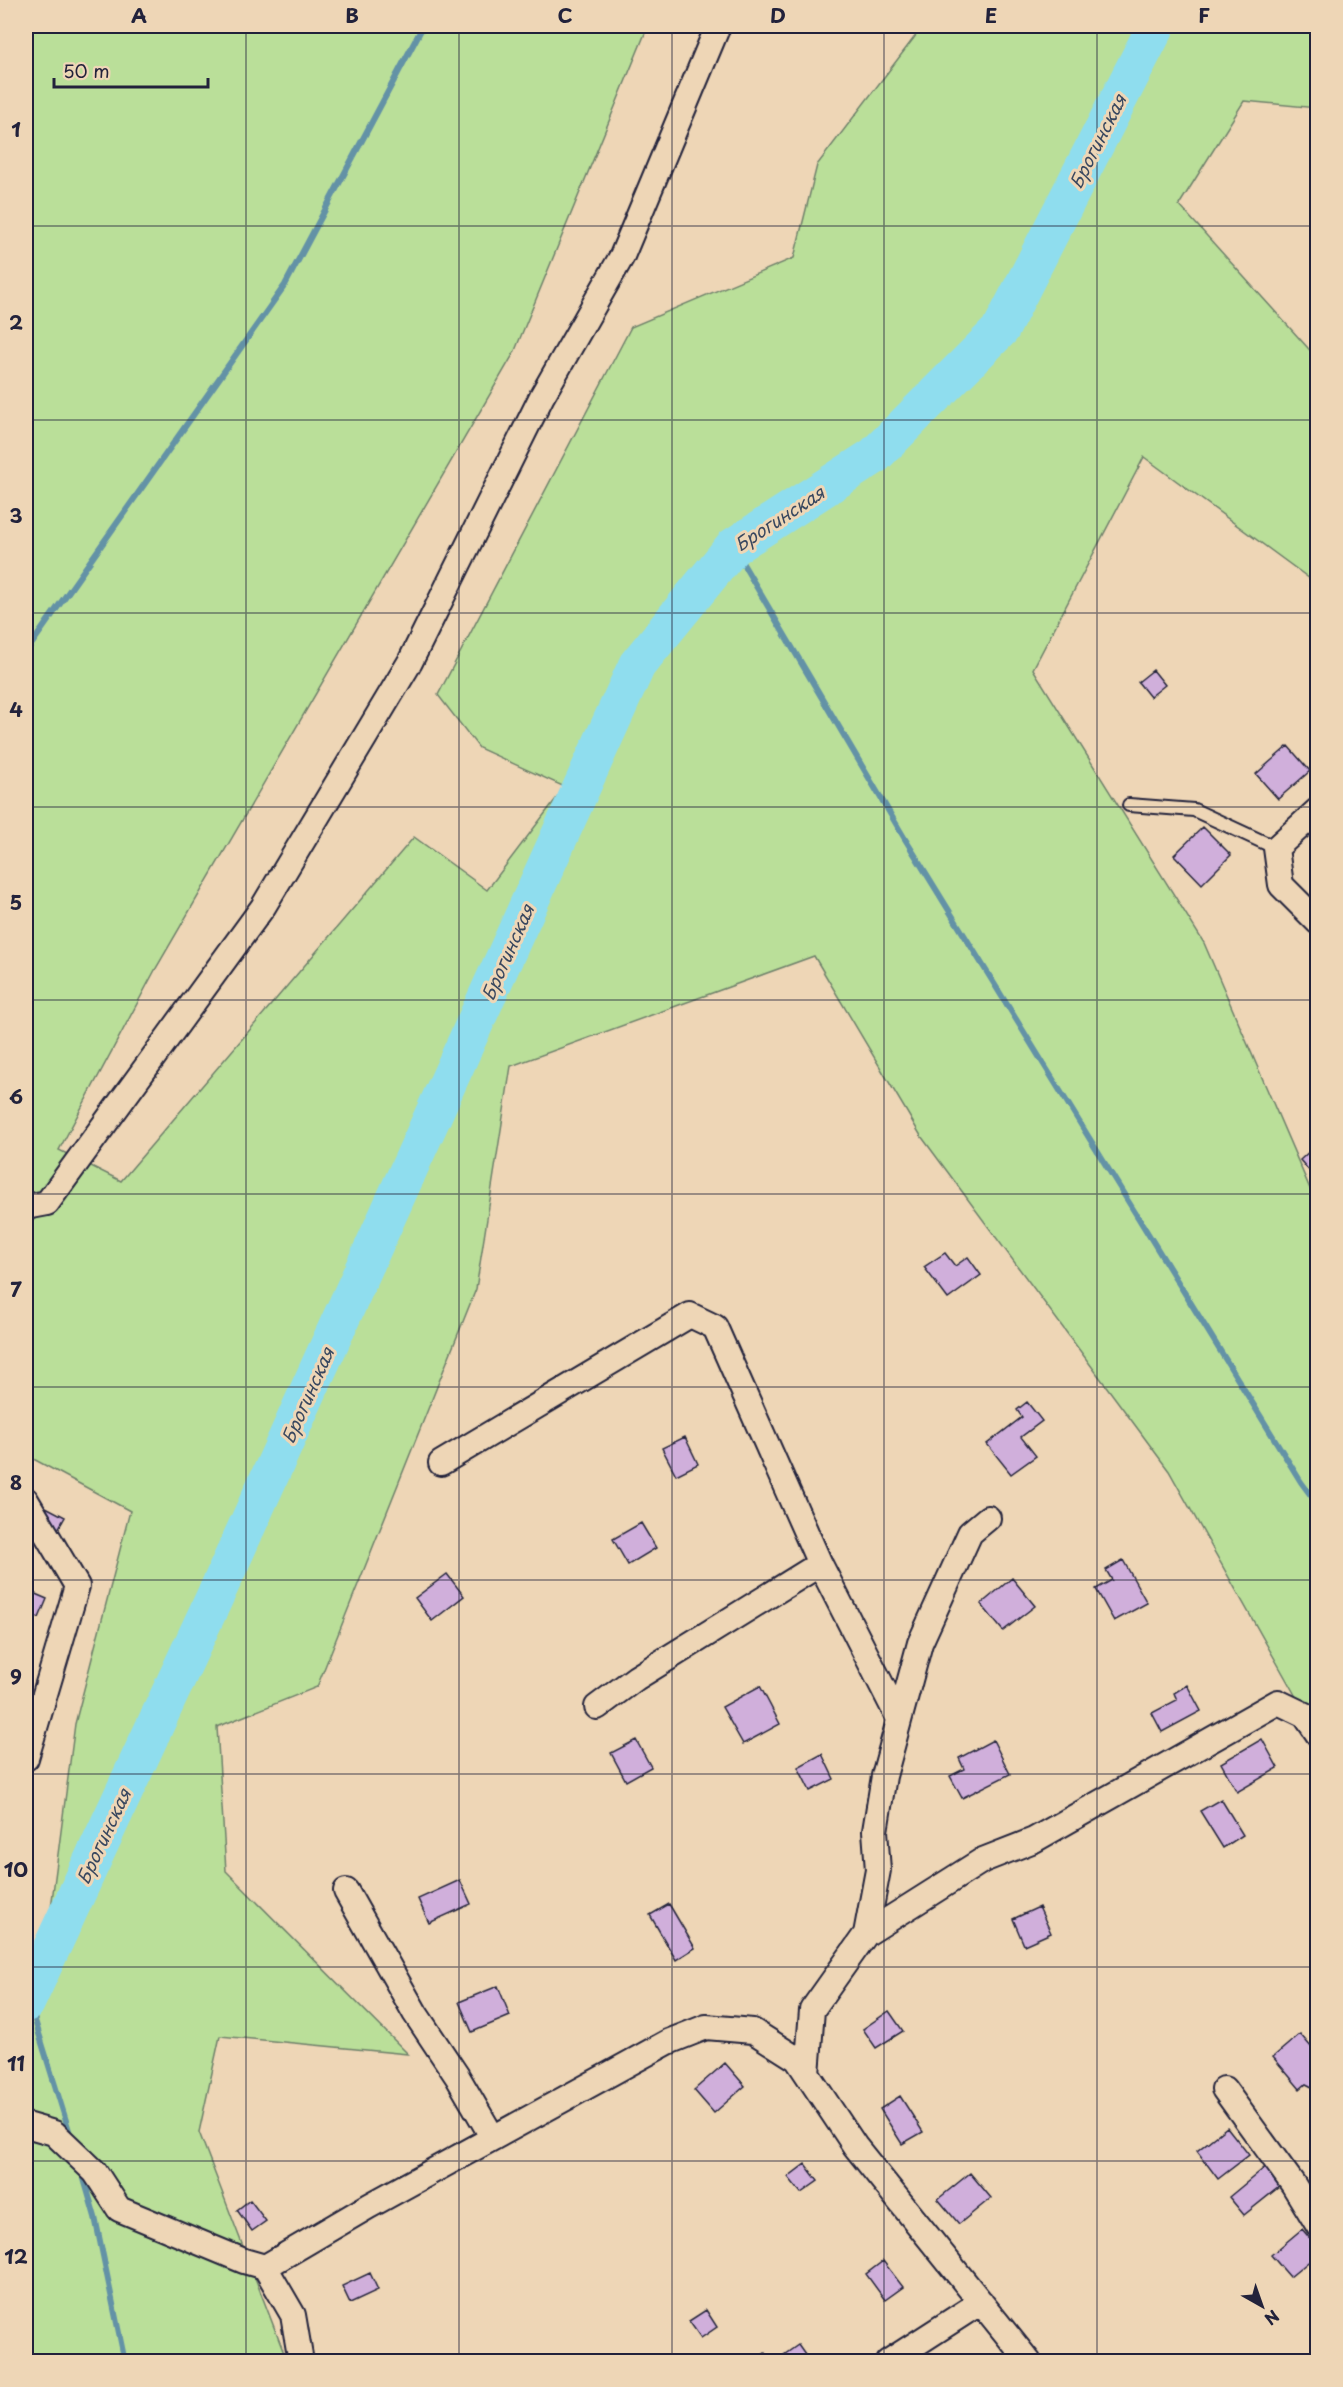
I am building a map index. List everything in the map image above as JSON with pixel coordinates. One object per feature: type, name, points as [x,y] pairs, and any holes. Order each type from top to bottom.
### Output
[{"type":"street","points":[[26,1207],[47,1203],[263,907],[410,662],[542,396],[622,256],[718,26]]},
{"type":"street","points":[[1317,810],[1276,848],[1281,885],[1317,922]]},
{"type":"street","points":[[441,1463],[690,1315],[714,1327],[820,1564],[899,1719]]},
{"type":"street","points":[[26,1500],[77,1586],[26,1758]]},
{"type":"street","points":[[866,1934],[878,1870],[875,1831],[884,1776],[920,1642],[970,1533],[988,1518]]},
{"type":"street","points":[[597,1707],[636,1678],[820,1564]]},
{"type":"street","points":[[807,2074],[812,2010],[866,1934],[983,1860],[1034,1840],[1278,1702],[1305,1715],[1317,1734]]},
{"type":"street","points":[[346,1891],[415,2013],[457,2076],[493,2138]]},
{"type":"street","points":[[265,2267],[668,2042],[706,2027],[753,2031],[797,2059],[855,2146],[1029,2361]]},
{"type":"street","points":[[1224,2089],[1293,2184],[1317,2226]]},
{"type":"street","points":[[26,2125],[54,2133],[94,2172],[118,2209],[244,2261],[265,2267],[292,2315],[301,2361]]},
{"type":"street","points":[[888,2361],[981,2302]]},
{"type":"lane","points":[[1129,805],[1194,810],[1276,848]]},
{"type":"green space","points":[[26,26],[648,26],[514,353],[155,970],[59,1150],[121,1181],[414,837],[487,890],[565,787],[479,748],[438,695],[631,327],[794,258],[817,165],[923,26],[1317,26],[1317,108],[1244,101],[1179,205],[1317,358],[1317,584],[1144,457],[1033,669],[1204,943],[1317,1205],[1317,1734],[1169,1471],[921,1136],[814,956],[511,1066],[476,1289],[317,1687],[217,1727],[226,1871],[408,2054],[220,2036],[199,2132],[287,2361],[26,2362],[26,1971],[48,1931],[75,1724],[130,1511],[26,1455]]},
{"type":"building","points":[[1153,670],[1165,685],[1150,697],[1138,682]]},
{"type":"building","points":[[1288,746],[1310,771],[1278,799],[1256,774]]},
{"type":"building","points":[[1203,827],[1231,855],[1202,884],[1174,855]]},
{"type":"building","points":[[1312,1149],[1318,1156],[1318,1181],[1300,1160]]},
{"type":"building","points":[[945,1253],[955,1266],[968,1257],[981,1275],[948,1299],[924,1267]]},
{"type":"building","points":[[1027,1402],[1042,1421],[1021,1437],[1036,1456],[1011,1474],[987,1444],[1022,1417],[1017,1410]]},
{"type":"building","points":[[685,1437],[698,1464],[676,1475],[662,1448]]},
{"type":"building","points":[[44,1506],[65,1517],[57,1531],[36,1520]]},
{"type":"building","points":[[641,1523],[656,1548],[628,1565],[613,1539]]},
{"type":"building","points":[[1123,1560],[1147,1603],[1114,1621],[1096,1589],[1112,1580],[1106,1570]]},
{"type":"building","points":[[447,1574],[464,1596],[432,1621],[415,1598]]},
{"type":"building","points":[[1012,1578],[1035,1606],[1003,1631],[981,1604]]},
{"type":"building","points":[[26,1590],[47,1599],[39,1618],[26,1613]]},
{"type":"building","points":[[1187,1685],[1201,1711],[1162,1732],[1152,1713],[1177,1700],[1174,1693]]},
{"type":"building","points":[[760,1686],[780,1724],[743,1744],[722,1707]]},
{"type":"building","points":[[1262,1739],[1278,1768],[1237,1792],[1221,1763]]},
{"type":"building","points":[[636,1740],[651,1767],[626,1781],[611,1753]]},
{"type":"building","points":[[993,1740],[1010,1774],[962,1798],[950,1776],[964,1769],[959,1758]]},
{"type":"building","points":[[822,1754],[834,1779],[810,1791],[798,1767]]},
{"type":"building","points":[[1221,1799],[1243,1835],[1223,1848],[1200,1811]]},
{"type":"building","points":[[460,1880],[471,1904],[429,1923],[418,1899]]},
{"type":"building","points":[[669,1904],[695,1948],[676,1960],[650,1915]]},
{"type":"building","points":[[1039,1907],[1051,1933],[1024,1945],[1013,1919]]},
{"type":"building","points":[[498,1986],[510,2016],[472,2032],[459,2002]]},
{"type":"building","points":[[889,2011],[903,2031],[876,2048],[863,2029]]},
{"type":"building","points":[[1300,2034],[1318,2055],[1318,2085],[1314,2088],[1306,2084],[1300,2089],[1273,2057]]},
{"type":"building","points":[[725,2063],[745,2086],[714,2113],[694,2090]]},
{"type":"building","points":[[900,2096],[923,2132],[902,2144],[880,2109]]},
{"type":"building","points":[[1227,2127],[1249,2155],[1218,2179],[1197,2151]]},
{"type":"building","points":[[805,2164],[818,2181],[801,2193],[788,2177]]},
{"type":"building","points":[[1269,2164],[1284,2183],[1244,2215],[1229,2197]]},
{"type":"building","points":[[970,2173],[991,2198],[959,2224],[938,2199]]},
{"type":"building","points":[[250,2200],[266,2221],[252,2231],[237,2210]]},
{"type":"building","points":[[1302,2229],[1318,2248],[1318,2254],[1290,2277],[1271,2255]]},
{"type":"building","points":[[883,2261],[903,2287],[885,2300],[866,2274]]},
{"type":"building","points":[[370,2273],[378,2290],[350,2303],[342,2286]]},
{"type":"building","points":[[706,2310],[717,2327],[701,2338],[689,2321]]},
{"type":"building","points":[[798,2345],[810,2362],[774,2362]]},
{"type":"building","points":[[765,2353],[771,2362],[753,2362]]},
{"type":"waterway","points":[[26,652],[285,285],[423,26]]},
{"type":"waterway","name":"Брогинская","points":[[26,2003],[224,1577],[637,665],[733,547],[874,456],[1001,329],[1156,26]]},
{"type":"waterway","points":[[733,547],[905,839],[1301,1482],[1318,1505]]},
{"type":"waterway","points":[[28,1998],[71,2137]]},
{"type":"waterway","points":[[82,2172],[95,2217],[125,2362]]}]
